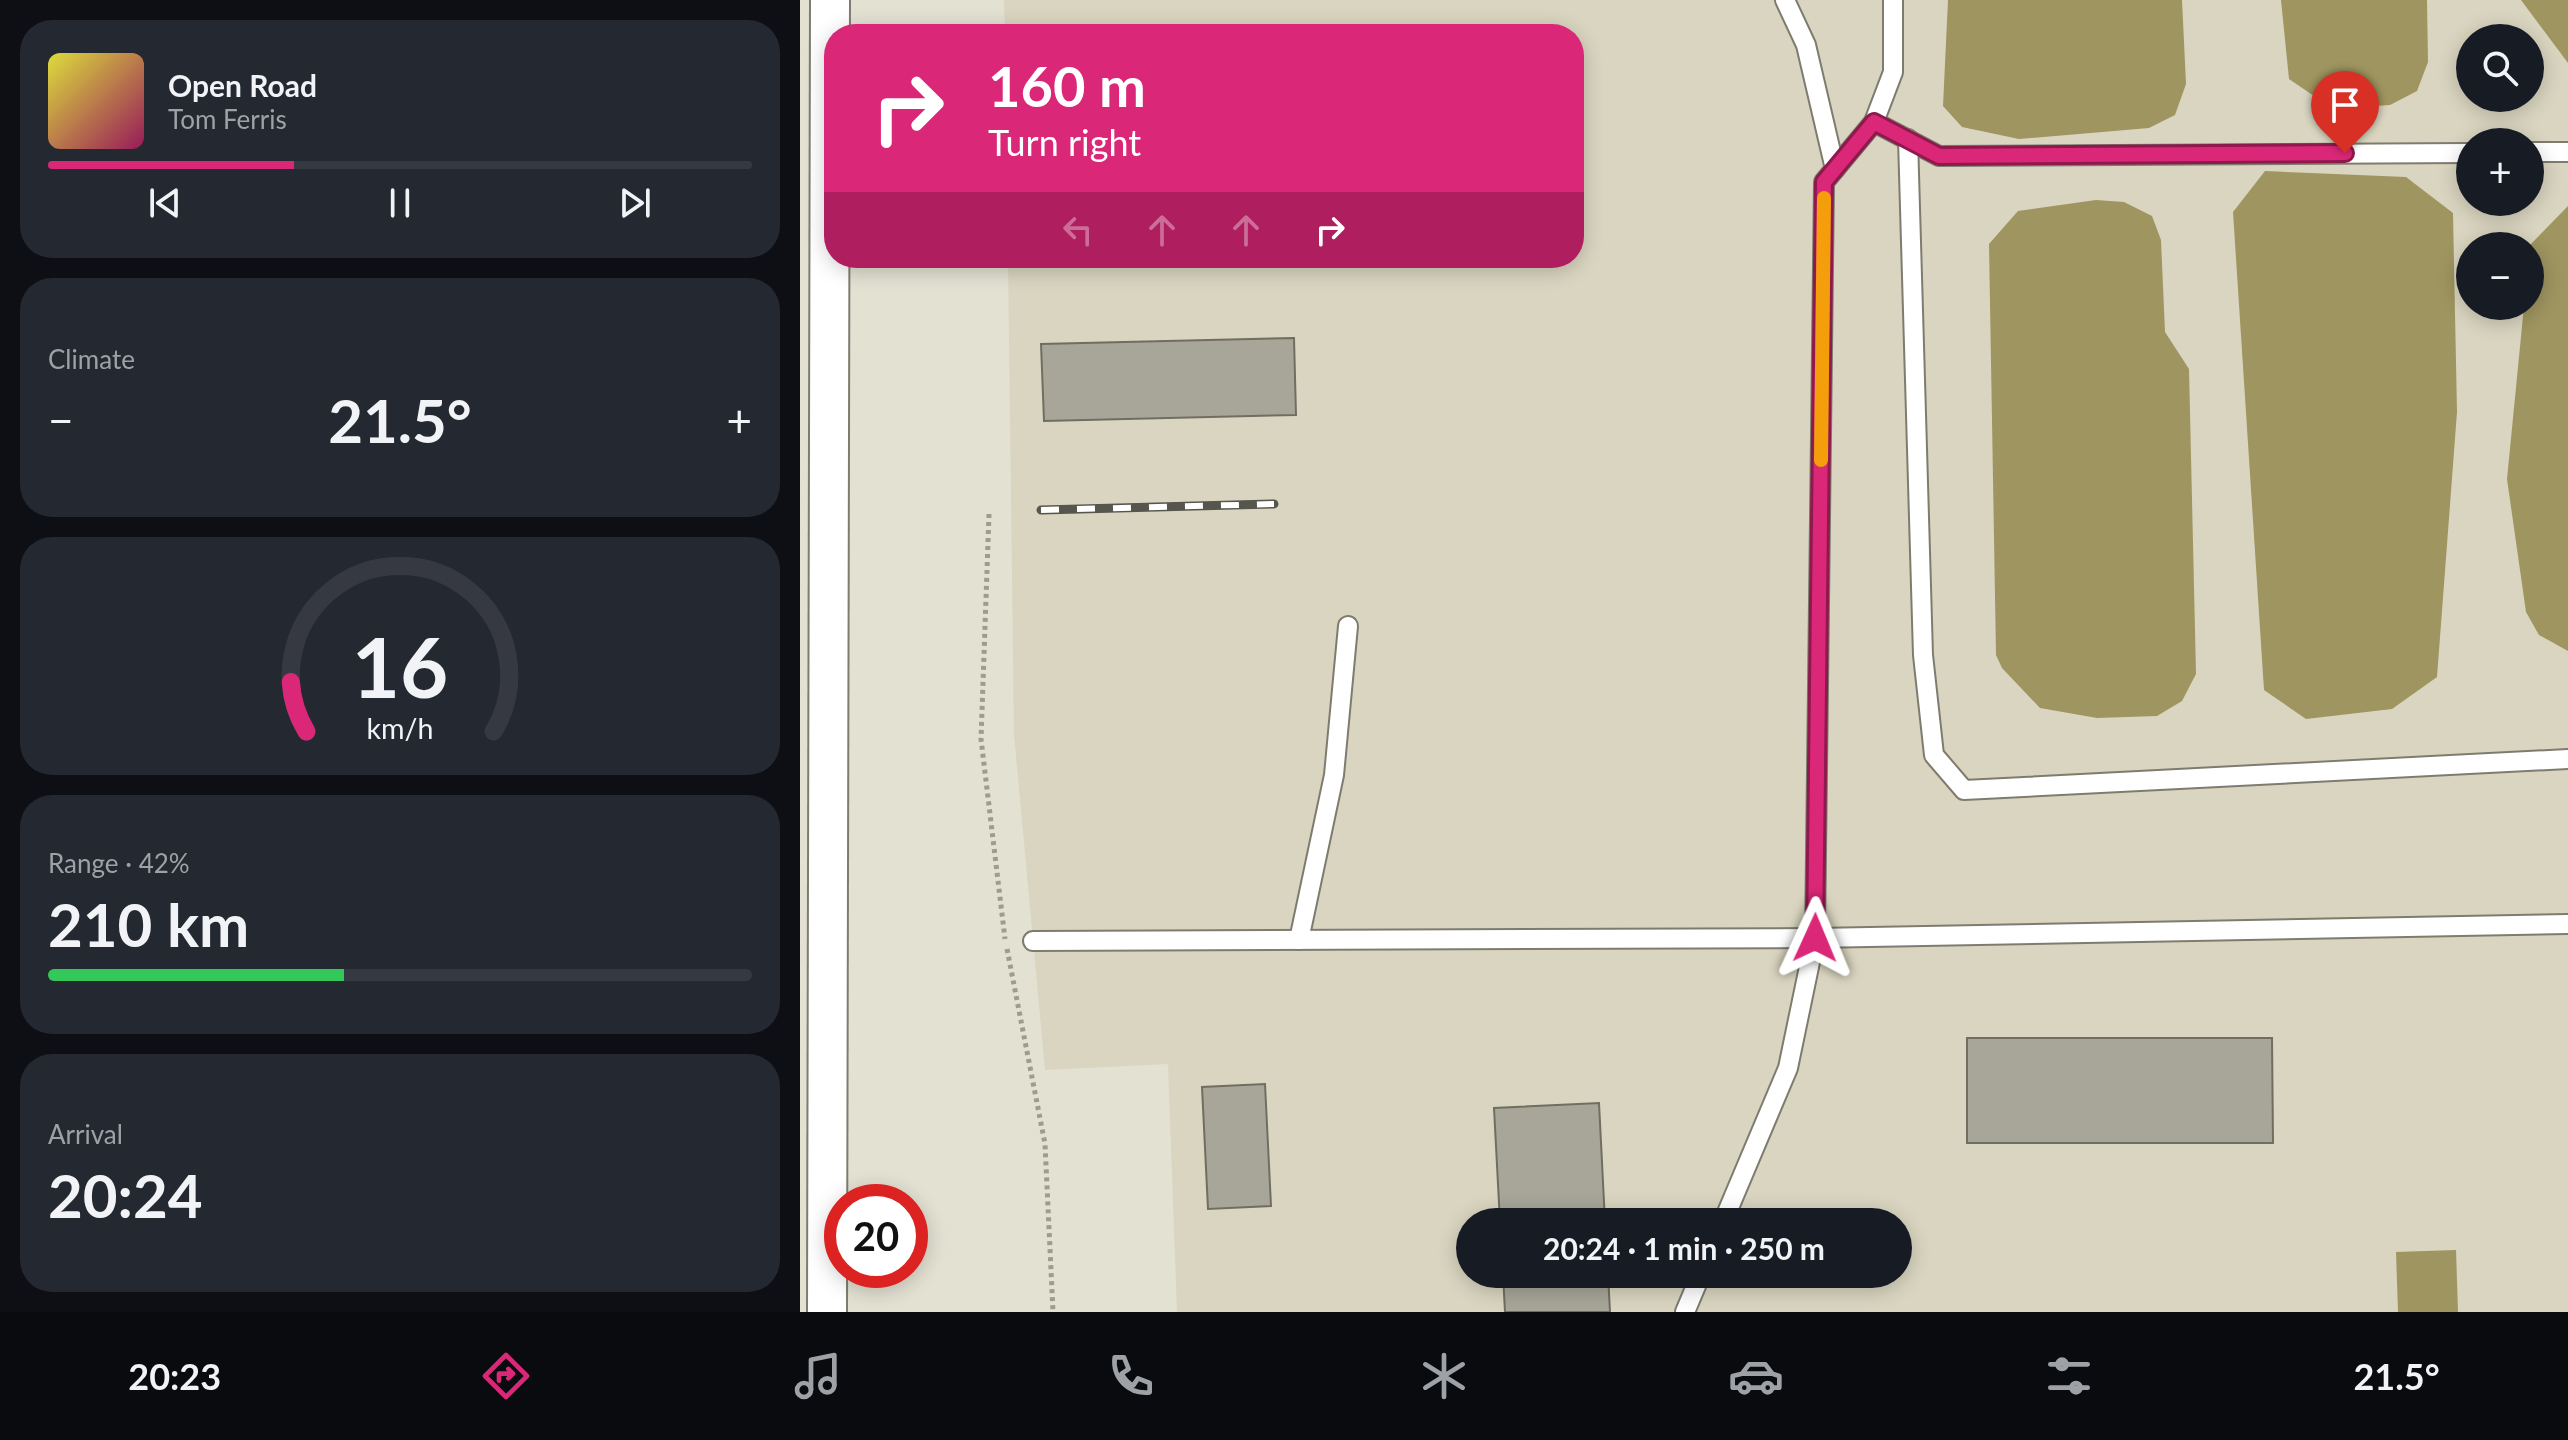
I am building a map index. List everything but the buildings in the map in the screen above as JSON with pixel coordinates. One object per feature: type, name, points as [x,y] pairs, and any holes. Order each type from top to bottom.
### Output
[{"type":"street","points":[[830,0],[830,24]]},
{"type":"street","points":[[825,268],[814,840],[827,1312]]},
{"type":"lane","points":[[1785,0],[1806,45],[1835,169]]},
{"type":"lane","points":[[1729,1208],[1788,1068],[1815,938],[1824,182],[1874,122],[1893,72],[1893,0]]},
{"type":"lane","points":[[1874,122],[1939,156],[2456,153]]},
{"type":"lane","points":[[1908,139],[1923,655],[1934,755],[1964,790],[2568,759]]},
{"type":"lane","points":[[2544,152],[2568,152]]},
{"type":"lane","points":[[1299,940],[1334,775],[1348,626]]},
{"type":"lane","points":[[1033,941],[1815,938],[2568,924]]},
{"type":"lane","points":[[1685,1312],[1695,1288]]},
{"type":"path","points":[[989,514],[981,739],[1007,953],[1045,1144],[1053,1312]]},
{"type":"shaded area","points":[[1004,0],[2568,0],[2568,1312],[1177,1312],[1168,1064],[1045,1070],[1014,734],[1008,268],[1584,268],[1584,24],[1005,24]]},
{"type":"shaded area","points":[[1948,0],[2182,0],[2186,84],[2175,115],[2149,128],[2019,139],[1962,127],[1943,106]]},
{"type":"shaded area","points":[[2281,0],[2427,0],[2428,62],[2417,91],[2390,105],[2333,109],[2289,79]]},
{"type":"shaded area","points":[[2521,0],[2568,0],[2568,63],[2544,31],[2544,24],[2539,24]]},
{"type":"shaded area","points":[[2265,171],[2406,177],[2453,213],[2457,412],[2437,677],[2392,709],[2306,719],[2264,690],[2233,212]]},
{"type":"shaded area","points":[[2096,200],[2124,202],[2152,216],[2161,240],[2165,332],[2189,369],[2196,674],[2182,701],[2157,716],[2097,718],[2040,708],[2002,668],[1996,655],[1989,244],[2018,211]]},
{"type":"shaded area","points":[[2568,206],[2568,651],[2539,635],[2526,612],[2507,479],[2523,320],[2544,320],[2543,232]]},
{"type":"shaded area","points":[[2456,1250],[2458,1312],[2398,1312],[2396,1252]]},
{"type":"railway","points":[[1041,510],[1274,504]]},
{"type":"slow traffic","points":[[1821,460],[1824,198]]},
{"type":"route","points":[[1815,938],[1824,182],[1874,122],[1939,156],[2345,153]]}]
